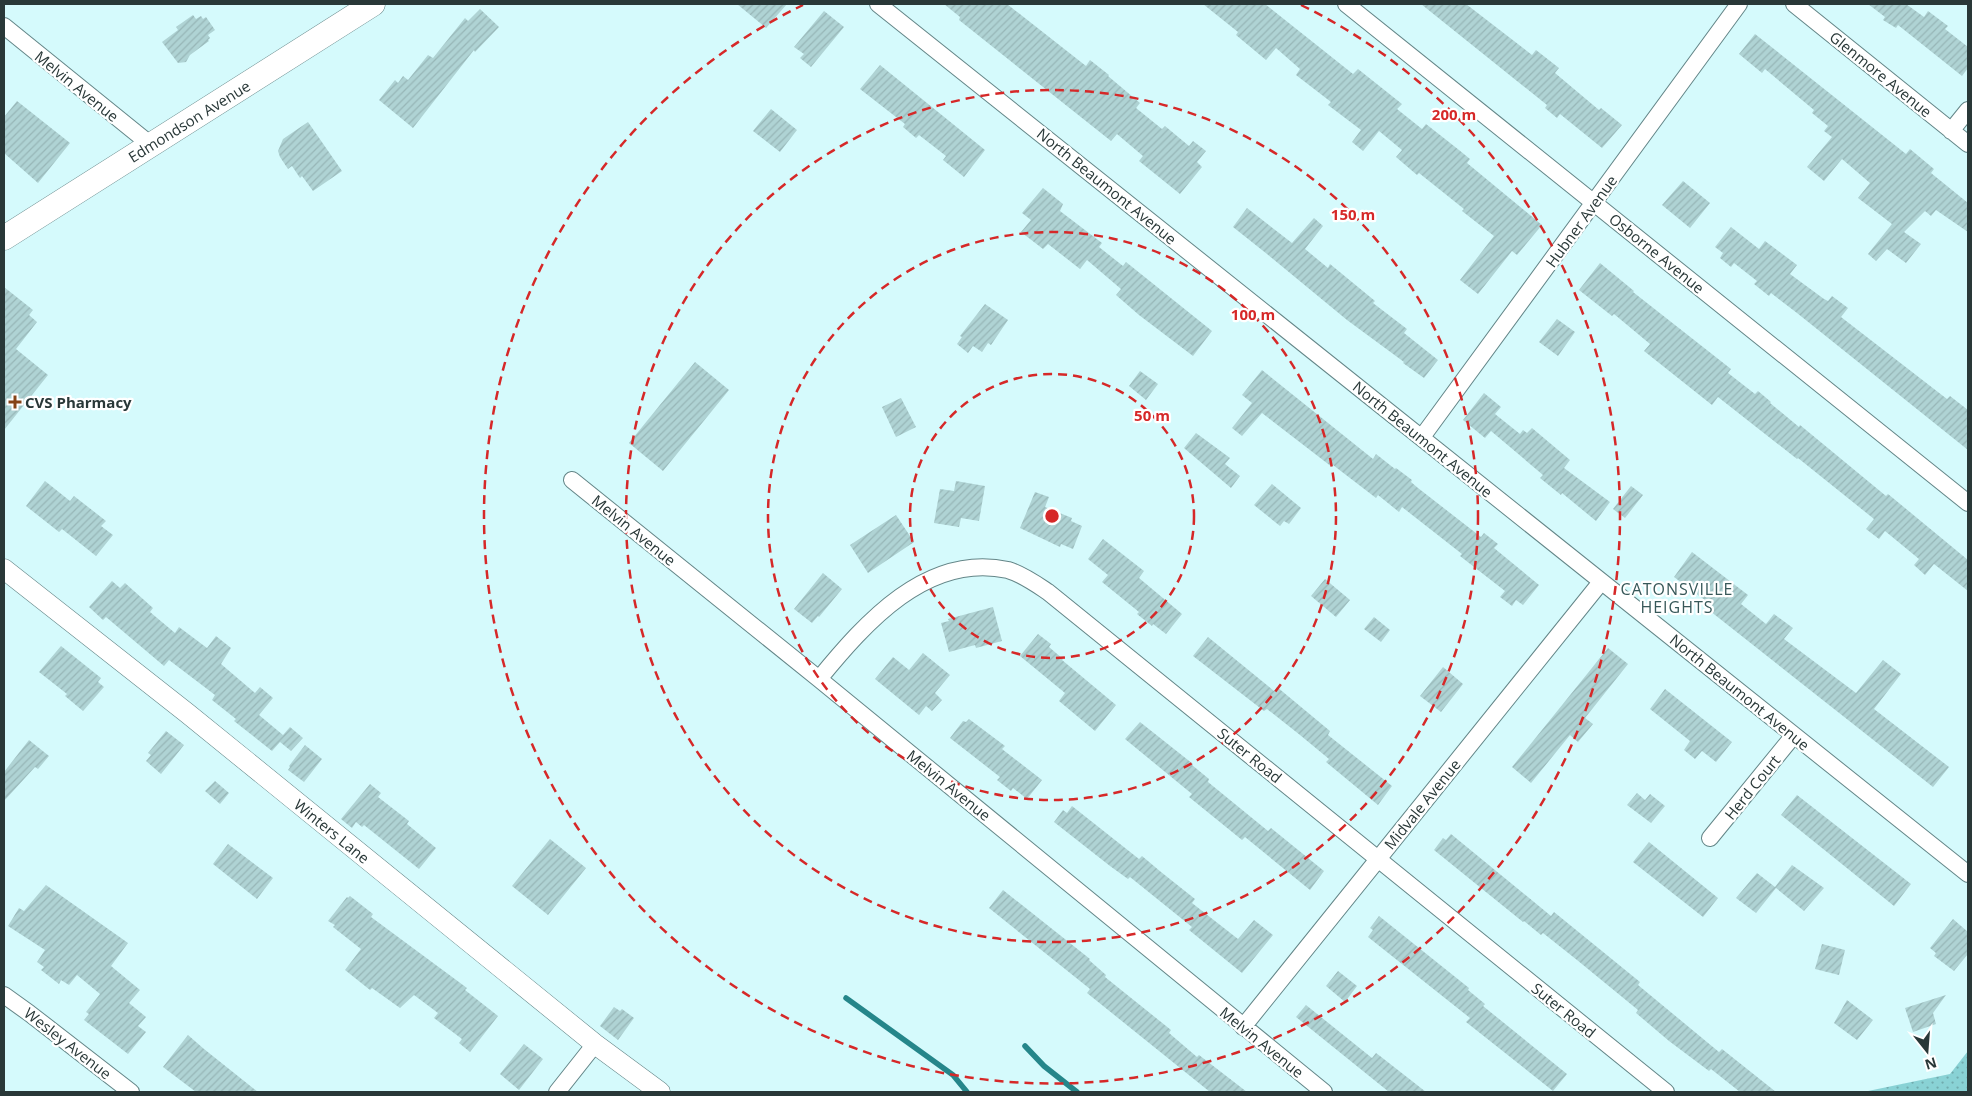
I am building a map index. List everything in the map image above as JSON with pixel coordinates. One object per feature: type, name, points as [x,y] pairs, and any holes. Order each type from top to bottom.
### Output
[{"type":"main road","name":"Edmondson Avenue","points":[[4,238],[373,4]]},
{"type":"street","name":"North Beaumont Avenue","points":[[878,4],[1968,874]]},
{"type":"street","name":"Osborne Avenue","points":[[1346,4],[1968,503]]},
{"type":"street","name":"Hubner Avenue","points":[[1422,437],[1739,4]]},
{"type":"street","name":"Glenmore Avenue","points":[[1794,4],[1968,144]]},
{"type":"street","name":"Melvin Avenue","points":[[4,26],[151,145]]},
{"type":"street","points":[[1952,131],[1968,110]]},
{"type":"street","name":"Melvin Avenue","points":[[572,480],[819,679],[1324,1092]]},
{"type":"street","name":"Suter Road","points":[[819,679],[852,639],[901,596],[922,582],[942,573],[965,568],[988,567],[1009,571],[1028,579],[1048,592],[1666,1092]]},
{"type":"street","name":"Winters Lane","points":[[4,570],[187,713],[595,1044],[660,1092]]},
{"type":"street","name":"Midvale Avenue","points":[[1243,1027],[1601,582]]},
{"type":"street","name":"Herd Court","points":[[1710,838],[1794,735]]},
{"type":"street","name":"Wesley Avenue","points":[[4,995],[131,1092]]},
{"type":"street","points":[[557,1092],[595,1044]]},
{"type":"shaded area","points":[[1968,1051],[1968,1092],[1868,1091],[1950,1074]]},
{"type":"building","points":[[737,4],[787,4],[766,28]]},
{"type":"building","points":[[944,4],[1007,4],[1086,66],[1090,60],[1109,75],[1140,103],[1136,108],[1162,129],[1165,126],[1189,146],[1193,141],[1206,151],[1197,162],[1202,167],[1180,194],[1139,161],[1143,156],[1117,134],[1111,141],[959,20],[960,17]]},
{"type":"building","points":[[1203,4],[1265,4],[1353,74],[1358,69],[1402,104],[1397,109],[1422,129],[1426,124],[1459,150],[1470,159],[1467,163],[1542,225],[1517,255],[1512,251],[1478,294],[1460,280],[1494,236],[1462,211],[1464,209],[1419,173],[1417,175],[1396,157],[1402,150],[1379,131],[1363,151],[1352,142],[1361,130],[1328,105],[1331,102],[1296,75],[1300,69],[1276,48],[1266,60],[1236,35],[1238,32]]},
{"type":"building","points":[[1421,4],[1466,4],[1532,55],[1536,50],[1559,68],[1555,73],[1599,110],[1601,108],[1622,125],[1602,148],[1560,114],[1557,118],[1545,108],[1547,105]]},
{"type":"building","points":[[1868,4],[1906,4],[1924,17],[1928,11],[1948,26],[1945,29],[1968,47],[1968,68],[1962,76],[1898,25],[1896,28],[1883,20],[1885,17]]},
{"type":"building","points":[[480,9],[499,27],[475,52],[474,50],[413,128],[379,100],[395,80],[398,83],[403,76],[408,80],[428,55],[433,58],[465,18],[468,21]]},
{"type":"building","points":[[824,11],[844,27],[811,67],[800,58],[804,54],[794,47]]},
{"type":"building","points":[[193,15],[196,19],[201,16],[203,19],[206,17],[215,30],[208,35],[209,41],[190,55],[186,62],[178,63],[162,42],[178,30],[176,27]]},
{"type":"building","points":[[1755,34],[1906,154],[1910,149],[1934,169],[1931,173],[1968,203],[1968,232],[1936,210],[1931,216],[1925,211],[1904,232],[1921,244],[1906,263],[1887,249],[1876,261],[1868,254],[1892,224],[1858,198],[1870,183],[1842,159],[1824,181],[1807,167],[1832,137],[1824,131],[1828,126],[1812,113],[1814,110],[1765,69],[1762,73],[1739,54]]},
{"type":"building","points":[[880,65],[985,150],[964,177],[943,160],[946,156],[919,135],[916,138],[903,127],[905,124],[860,89]]},
{"type":"building","points":[[17,101],[70,143],[38,183],[4,153],[4,117]]},
{"type":"building","points":[[771,109],[797,130],[780,152],[753,131]]},
{"type":"building","points":[[308,122],[342,171],[313,191],[302,176],[300,178],[292,166],[288,169],[278,151],[283,139]]},
{"type":"building","points":[[1683,181],[1710,203],[1690,228],[1662,205]]},
{"type":"building","points":[[1043,188],[1063,204],[1060,211],[1102,243],[1099,247],[1123,266],[1126,262],[1212,331],[1193,356],[1116,295],[1121,289],[1087,260],[1080,269],[1048,244],[1043,249],[1021,232],[1031,220],[1022,213]]},
{"type":"building","points":[[1247,208],[1292,243],[1314,218],[1323,226],[1305,249],[1328,268],[1330,264],[1375,301],[1373,303],[1407,329],[1404,333],[1438,360],[1424,378],[1347,320],[1233,227]]},
{"type":"building","points":[[1731,227],[1759,249],[1765,241],[1797,265],[1790,274],[1824,299],[1828,301],[1832,296],[1848,308],[1841,317],[1947,399],[1950,396],[1968,410],[1968,450],[1797,313],[1771,293],[1769,296],[1754,284],[1757,281],[1734,263],[1731,267],[1720,258],[1723,253],[1715,247]]},
{"type":"building","points":[[1600,263],[1633,292],[1731,369],[1728,373],[1755,394],[1758,391],[1799,427],[1800,425],[1886,496],[1888,494],[1968,560],[1968,591],[1934,564],[1925,575],[1914,565],[1919,559],[1885,531],[1879,539],[1866,529],[1874,519],[1798,458],[1718,397],[1712,405],[1644,351],[1650,344],[1614,314],[1612,316],[1579,290]]},
{"type":"building","name":"CVS Pharmacy","points":[[4,287],[33,310],[29,315],[37,322],[16,349],[48,375],[4,430]]},
{"type":"building","points":[[985,304],[1008,320],[991,345],[988,343],[982,352],[973,346],[968,353],[957,344],[962,337],[960,336]]},
{"type":"building","points":[[1557,319],[1575,332],[1558,356],[1539,342]]},
{"type":"building","points":[[695,362],[729,390],[663,471],[629,443]]},
{"type":"building","points":[[1262,370],[1373,459],[1376,454],[1412,480],[1411,482],[1418,488],[1481,537],[1484,533],[1498,544],[1494,548],[1539,585],[1523,605],[1516,600],[1512,606],[1500,597],[1505,591],[1402,507],[1399,512],[1378,495],[1376,498],[1262,413],[1242,436],[1232,428],[1252,403],[1242,395]]},
{"type":"building","points":[[1140,371],[1158,384],[1146,400],[1129,386]]},
{"type":"building","points":[[1484,393],[1501,407],[1495,414],[1520,434],[1523,430],[1527,433],[1532,428],[1570,460],[1564,468],[1610,502],[1596,521],[1562,493],[1561,495],[1540,478],[1543,475],[1491,431],[1485,438],[1463,420]]},
{"type":"building","points":[[901,398],[916,427],[896,437],[882,407]]},
{"type":"building","points":[[1196,433],[1230,458],[1225,464],[1240,476],[1231,488],[1184,448]]},
{"type":"building","points":[[45,481],[70,501],[74,496],[106,521],[101,526],[113,535],[96,556],[62,529],[59,532],[26,506]]},
{"type":"building","points":[[956,481],[985,486],[979,521],[961,518],[959,527],[934,523],[940,489],[954,491]]},
{"type":"building","points":[[1272,484],[1301,508],[1289,524],[1284,521],[1280,526],[1254,505]]},
{"type":"building","points":[[1631,486],[1643,495],[1625,518],[1613,509]]},
{"type":"building","points":[[1035,492],[1049,497],[1045,507],[1072,518],[1071,521],[1082,526],[1073,549],[1061,544],[1060,547],[1020,528]]},
{"type":"building","points":[[896,515],[914,542],[868,573],[850,545]]},
{"type":"building","points":[[1103,539],[1144,571],[1139,578],[1182,614],[1166,634],[1137,614],[1139,612],[1102,582],[1108,575],[1088,559]]},
{"type":"building","points":[[1692,552],[1748,595],[1741,604],[1766,624],[1774,614],[1793,628],[1784,639],[1856,693],[1883,660],[1901,674],[1874,709],[1949,767],[1933,787],[1710,611],[1714,607],[1674,577]]},
{"type":"building","points":[[823,573],[842,589],[812,623],[794,609]]},
{"type":"building","points":[[1325,579],[1350,600],[1336,617],[1311,596]]},
{"type":"building","points":[[112,581],[120,588],[125,583],[153,608],[150,612],[175,633],[179,627],[207,648],[216,636],[231,648],[221,664],[255,693],[260,687],[273,698],[259,715],[283,735],[290,727],[303,738],[291,751],[280,742],[272,751],[234,721],[236,719],[212,700],[215,695],[169,660],[164,666],[106,617],[103,620],[89,607]]},
{"type":"building","points":[[993,607],[1002,641],[976,648],[975,645],[949,652],[941,623],[949,621],[948,619]]},
{"type":"building","points":[[1374,617],[1390,630],[1381,642],[1364,629]]},
{"type":"building","points":[[1038,634],[1051,644],[1049,647],[1062,660],[1116,705],[1095,731],[1059,701],[1065,693],[1020,656]]},
{"type":"building","points":[[1208,637],[1274,691],[1277,687],[1330,731],[1328,735],[1392,786],[1378,805],[1326,762],[1329,759],[1300,735],[1267,709],[1264,711],[1193,656]]},
{"type":"building","points":[[61,646],[101,678],[98,682],[104,687],[83,711],[65,696],[67,694],[39,672]]},
{"type":"building","points":[[1608,648],[1628,664],[1585,718],[1593,724],[1578,742],[1570,735],[1531,783],[1512,767]]},
{"type":"building","points":[[923,653],[950,675],[935,693],[942,700],[932,711],[926,706],[919,715],[875,679],[893,657],[909,670]]},
{"type":"building","points":[[1443,667],[1463,684],[1441,712],[1420,696]]},
{"type":"building","points":[[1665,689],[1732,742],[1716,762],[1702,751],[1695,759],[1684,750],[1690,741],[1650,709]]},
{"type":"building","points":[[969,719],[1005,746],[1002,749],[1042,780],[1027,799],[1013,788],[1011,791],[997,780],[1000,777],[950,738],[963,721],[966,722]]},
{"type":"building","points":[[1140,722],[1193,764],[1209,779],[1208,782],[1268,831],[1271,828],[1324,871],[1310,890],[1245,837],[1242,840],[1189,797],[1192,794],[1125,739]]},
{"type":"building","points":[[166,731],[184,745],[161,774],[146,761],[151,755],[148,753]]},
{"type":"building","points":[[29,740],[49,756],[38,769],[35,767],[4,801],[4,772]]},
{"type":"building","points":[[305,745],[322,759],[304,782],[288,770]]},
{"type":"building","points":[[215,781],[229,793],[220,804],[205,791]]},
{"type":"building","points":[[370,784],[381,793],[378,797],[409,821],[407,824],[436,848],[419,869],[364,825],[362,827],[356,822],[352,828],[341,819]]},
{"type":"building","points":[[1637,793],[1645,800],[1650,794],[1665,806],[1651,823],[1627,805]]},
{"type":"building","points":[[1797,795],[1911,884],[1894,906],[1781,815]]},
{"type":"building","points":[[1072,806],[1139,859],[1142,856],[1195,899],[1192,903],[1238,939],[1254,920],[1273,935],[1242,973],[1189,930],[1192,927],[1130,877],[1128,879],[1110,866],[1054,822],[1063,810],[1067,813]]},
{"type":"building","points":[[1451,834],[1551,916],[1554,912],[1640,982],[1638,985],[1719,1052],[1722,1049],[1776,1092],[1740,1092],[1711,1069],[1709,1071],[1669,1041],[1636,1013],[1638,1010],[1577,960],[1543,933],[1541,935],[1523,922],[1434,850],[1443,838],[1446,840]]},
{"type":"building","points":[[550,839],[586,868],[548,915],[512,886]]},
{"type":"building","points":[[1649,842],[1718,898],[1703,917],[1633,862]]},
{"type":"building","points":[[228,844],[273,878],[257,899],[213,864]]},
{"type":"building","points":[[1792,865],[1824,888],[1804,911],[1776,888],[1756,913],[1736,898],[1757,873],[1775,887]]},
{"type":"building","points":[[46,885],[128,943],[111,966],[140,990],[129,1003],[146,1017],[138,1026],[146,1032],[128,1054],[84,1020],[89,1014],[86,1012],[100,994],[77,975],[69,985],[61,980],[59,984],[41,970],[44,967],[37,962],[45,950],[8,926],[19,908],[24,911]]},
{"type":"building","points":[[1003,890],[1090,959],[1106,975],[1105,977],[1171,1030],[1169,1033],[1197,1057],[1199,1055],[1247,1092],[1210,1092],[1087,993],[1090,989],[989,908]]},
{"type":"building","points":[[350,896],[373,914],[371,917],[467,988],[465,990],[498,1016],[470,1052],[459,1043],[462,1039],[434,1018],[438,1013],[414,995],[400,1008],[372,988],[370,990],[345,970],[361,949],[328,921],[347,897]]},
{"type":"building","points":[[1379,916],[1469,988],[1468,990],[1485,1004],[1483,1006],[1567,1074],[1553,1091],[1466,1022],[1470,1018],[1368,937],[1373,930],[1370,928]]},
{"type":"building","points":[[1953,919],[1968,932],[1968,954],[1954,971],[1934,956],[1936,953],[1930,948]]},
{"type":"building","points":[[1822,944],[1845,950],[1839,975],[1815,969]]},
{"type":"building","points":[[1338,971],[1357,986],[1345,1002],[1326,986]]},
{"type":"building","points":[[1946,995],[1933,1013],[1936,1024],[1913,1032],[1905,1008]]},
{"type":"building","points":[[1847,1000],[1873,1020],[1857,1040],[1834,1023]]},
{"type":"building","points":[[1306,1005],[1372,1058],[1376,1053],[1426,1092],[1389,1092],[1296,1017]]},
{"type":"building","points":[[614,1007],[620,1011],[622,1009],[634,1018],[618,1040],[600,1026]]},
{"type":"building","points":[[188,1035],[258,1092],[196,1092],[163,1067]]},
{"type":"building","points":[[524,1044],[543,1059],[519,1090],[500,1074]]},
{"type":"waterway","points":[[846,998],[953,1075],[967,1092]]},
{"type":"waterway","points":[[1025,1046],[1044,1066],[1077,1092]]},
{"type":"place","name":"CVS Pharmacy","points":[[15,402]]},
{"type":"district","name":"CATONSVILLE HEIGHTS","points":[[1677,598]]}]
